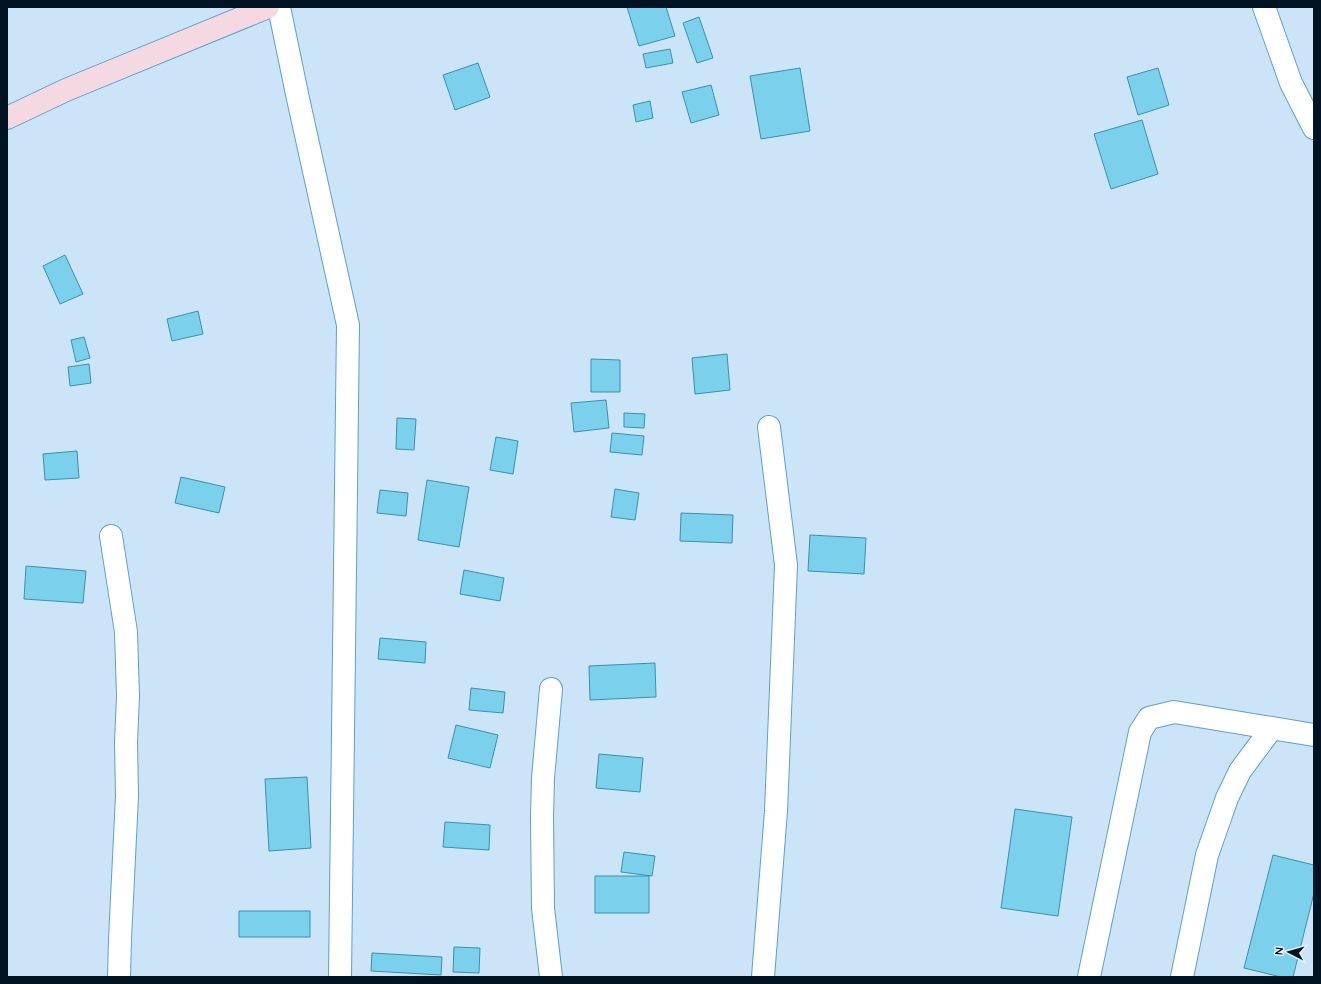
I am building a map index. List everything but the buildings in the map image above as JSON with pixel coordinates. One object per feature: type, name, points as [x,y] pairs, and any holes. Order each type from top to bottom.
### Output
[{"type":"main road","points":[[7,118],[66,90],[268,7]]},
{"type":"street","points":[[278,7],[348,325],[340,977]]},
{"type":"street","points":[[1264,7],[1291,83],[1314,128]]},
{"type":"street","points":[[763,977],[776,811],[786,565],[769,427]]},
{"type":"street","points":[[111,536],[126,632],[128,696],[126,742],[127,796],[119,977]]},
{"type":"street","points":[[551,688],[542,817],[543,908],[551,977]]},
{"type":"street","points":[[1089,977],[1140,732],[1149,718],[1174,712],[1314,735]]},
{"type":"street","points":[[1182,977],[1207,855],[1227,798],[1240,771],[1272,728]]}]
